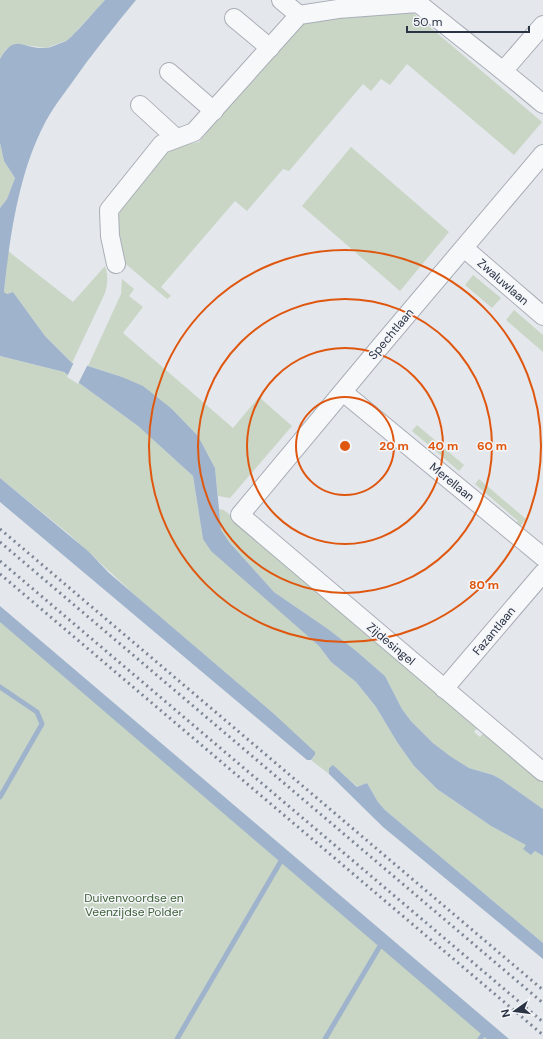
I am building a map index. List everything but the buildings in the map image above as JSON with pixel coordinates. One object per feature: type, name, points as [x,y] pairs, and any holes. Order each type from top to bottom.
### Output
[{"type":"street","points":[[281,0],[299,15]]},
{"type":"street","points":[[116,264],[110,236],[109,210],[162,144],[194,132],[299,15],[361,4],[418,3],[475,50],[504,70],[543,104]]},
{"type":"street","points":[[234,18],[270,48]]},
{"type":"street","points":[[504,70],[543,25]]},
{"type":"street","points":[[169,72],[214,111]]},
{"type":"street","points":[[140,105],[176,138]]},
{"type":"street","name":"Spechtlaan","points":[[240,515],[543,154]]},
{"type":"street","name":"Zwaluwlaan","points":[[464,248],[543,316]]},
{"type":"street","name":"Merellaan","points":[[343,392],[543,557]]},
{"type":"street","name":"Zijdesingel","points":[[240,515],[543,772]]},
{"type":"street","name":"Fazantlaan","points":[[444,689],[543,573]]},
{"type":"green space","points":[[0,0],[105,0],[68,40],[46,48],[18,44],[6,49],[0,59]]},
{"type":"green space","points":[[411,11],[542,122],[514,155],[407,64],[390,85],[381,79],[371,91],[363,84],[289,171],[283,169],[247,211],[235,201],[161,287],[171,296],[167,299],[121,260],[118,218],[121,208],[164,156],[175,147],[199,142],[301,22]]},
{"type":"green space","points":[[0,143],[4,161],[15,178],[7,199],[0,208]]},
{"type":"green space","points":[[351,147],[449,232],[400,291],[302,206]]},
{"type":"green space","points":[[8,251],[73,302],[105,266],[107,273],[107,286],[105,293],[72,363],[45,336],[13,292],[7,294],[4,292]]},
{"type":"green space","points":[[473,275],[501,298],[492,308],[465,285]]},
{"type":"green space","points":[[122,279],[134,289],[129,296],[143,307],[123,333],[233,428],[259,397],[292,426],[230,498],[218,496],[215,468],[198,436],[172,409],[122,377],[88,366],[121,294]]},
{"type":"green space","points":[[514,310],[543,335],[543,352],[506,320]]},
{"type":"green space","points":[[0,356],[64,372],[138,426],[193,476],[203,539],[319,646],[331,662],[356,682],[376,707],[397,742],[414,766],[437,789],[491,826],[527,845],[531,855],[535,851],[543,856],[543,943],[385,810],[378,802],[367,783],[358,787],[333,766],[329,768],[329,774],[311,760],[315,756],[273,713],[138,598],[70,535],[0,478]]},
{"type":"green space","points":[[417,425],[464,465],[459,471],[412,431]]},
{"type":"green space","points":[[479,479],[526,519],[518,529],[514,525],[518,521],[475,484]]},
{"type":"green space","points":[[219,509],[224,510],[479,726],[474,732],[480,737],[485,731],[543,781],[543,809],[502,780],[493,775],[469,768],[433,743],[411,721],[402,709],[385,676],[328,629],[274,592],[221,531]]},
{"type":"green space","name":"Duivenvoordse en Veenzijdse Polder","points":[[0,617],[498,1039],[0,1039]]},
{"type":"water","points":[[105,0],[136,0],[94,52],[62,96],[43,126],[32,151],[20,190],[12,232],[4,292],[7,294],[13,292],[45,336],[72,363],[88,366],[122,377],[143,386],[172,409],[198,436],[215,468],[221,530],[230,543],[274,592],[328,629],[385,676],[402,709],[411,721],[433,743],[469,768],[493,775],[502,780],[543,809],[543,856],[535,851],[531,855],[523,849],[526,845],[491,826],[437,789],[414,766],[397,742],[376,707],[356,682],[331,662],[319,646],[211,551],[203,539],[193,476],[138,426],[64,372],[0,356],[0,208],[7,199],[15,178],[4,161],[0,143],[0,59],[10,46],[15,44],[45,48],[66,41]]},
{"type":"water","points":[[0,478],[88,551],[109,573],[273,713],[315,752],[315,755],[311,760],[307,760],[0,502]]},
{"type":"water","points":[[0,606],[509,1039],[487,1039],[0,622]]},
{"type":"water","points":[[333,765],[357,787],[367,783],[378,802],[385,810],[543,943],[543,959],[383,827],[329,774],[329,768]]},
{"type":"pier","points":[[74,362],[88,364],[78,384],[67,377]]},
{"type":"waterway","points":[[0,687],[37,712],[42,724],[0,797]]},
{"type":"waterway","points":[[177,1039],[281,861]]},
{"type":"waterway","points":[[325,1039],[380,946]]},
{"type":"waterway","points":[[480,1039],[483,1035]]},
{"type":"railway","points":[[0,529],[543,990]]},
{"type":"railway","points":[[0,542],[543,1003]]},
{"type":"railway","points":[[0,561],[543,1022]]},
{"type":"railway","points":[[0,574],[543,1035]]}]
